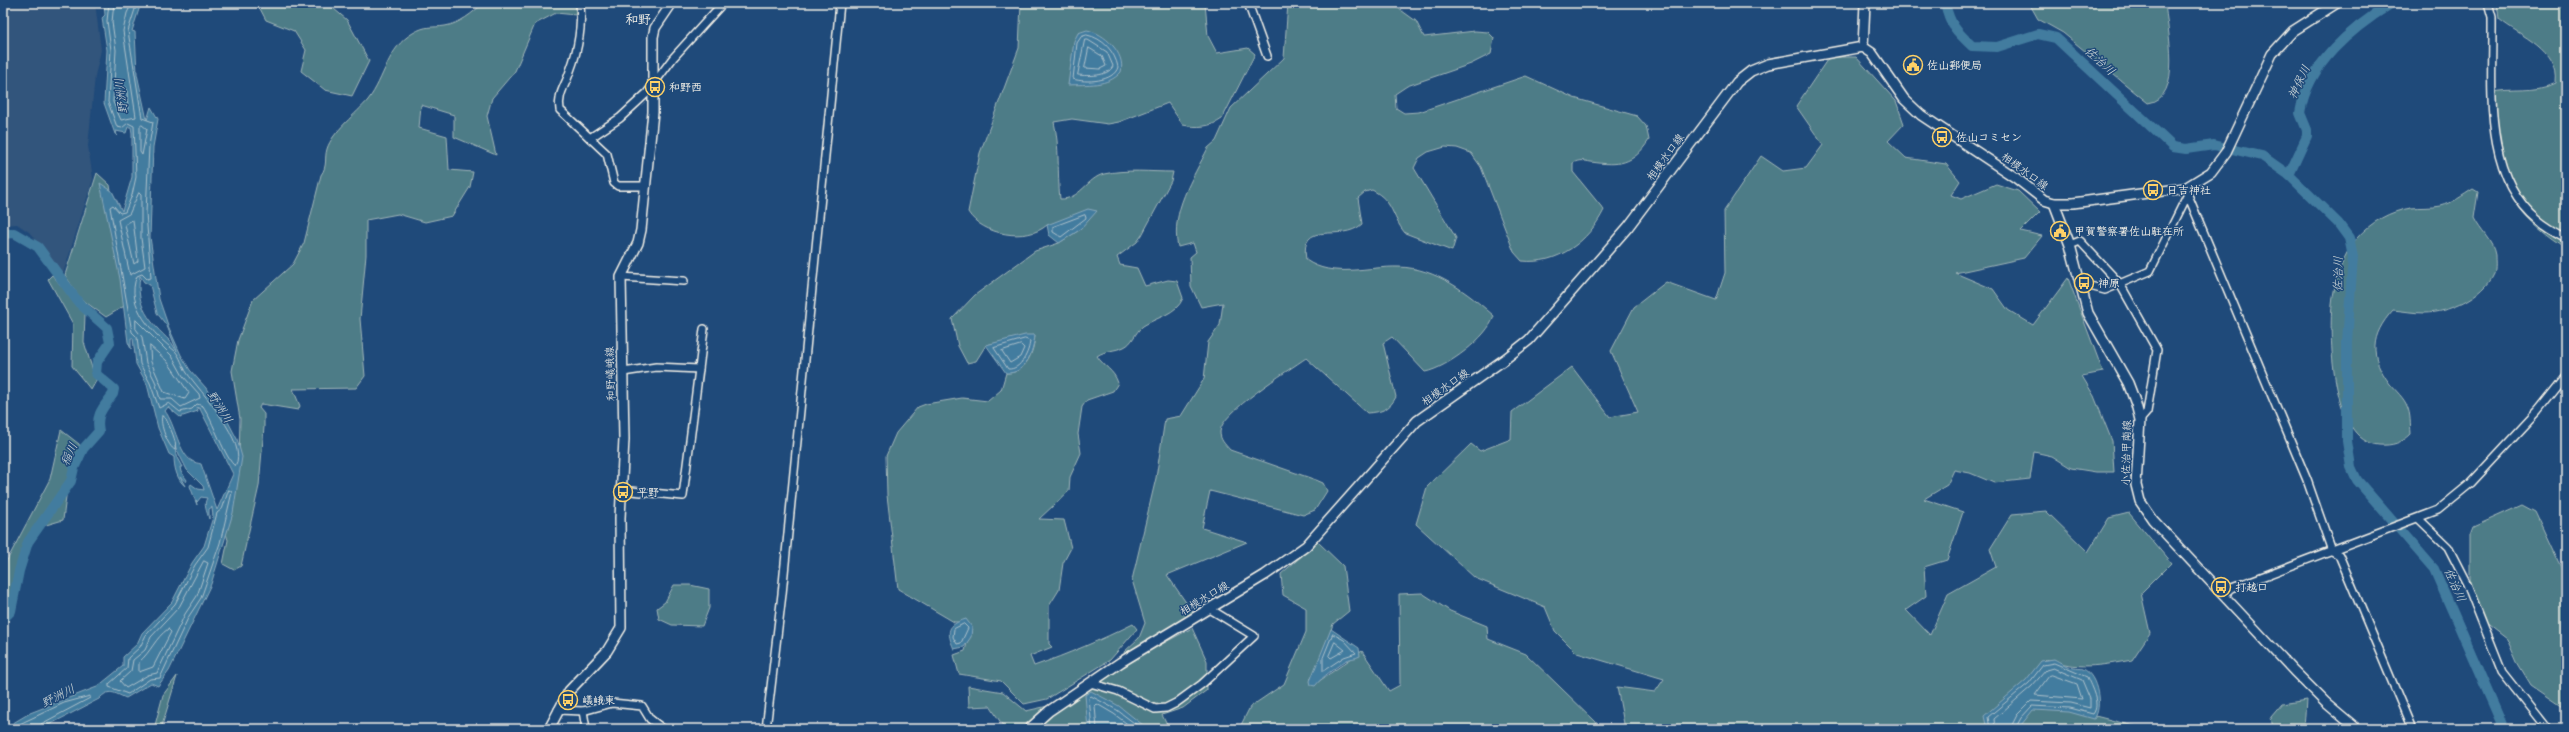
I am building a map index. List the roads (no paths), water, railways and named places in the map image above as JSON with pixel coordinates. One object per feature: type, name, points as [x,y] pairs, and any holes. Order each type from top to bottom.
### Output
[{"type":"main road","name":"和野嶬峨線","points":[[549,729],[569,691],[606,651],[622,628],[621,490],[624,439],[621,277],[638,243],[646,186],[653,112],[652,53],[655,28],[672,3]]},
{"type":"main road","points":[[1862,47],[1865,3]]},
{"type":"main road","name":"相模水口線","points":[[1029,729],[1048,711],[1090,682],[1265,575],[1306,546],[1417,421],[1505,359],[1529,340],[1628,227],[1737,82],[1751,71],[1768,64],[1862,47],[1872,53],[1904,99],[1921,115],[2016,178],[2044,200],[2054,203],[2186,192],[2210,172],[2226,152],[2272,54],[2293,31],[2337,3]]},
{"type":"main road","name":"小佐治甲南線","points":[[2054,203],[2070,244],[2088,313],[2128,383],[2140,420],[2136,485],[2140,501],[2152,520],[2294,671],[2325,702],[2357,729]]},
{"type":"street","points":[[580,3],[582,19],[571,71],[558,102],[564,116],[590,138],[610,159],[611,177],[614,183],[618,186],[646,186]]},
{"type":"street","points":[[590,138],[620,118],[652,86],[673,58],[723,3]]},
{"type":"street","points":[[766,729],[782,594],[840,3]]},
{"type":"street","points":[[1248,3],[1266,56]]},
{"type":"street","points":[[2488,3],[2492,17],[2494,117],[2497,147],[2507,176],[2520,199],[2537,220],[2566,238]]},
{"type":"street","points":[[2080,286],[2090,286],[2105,290],[2142,276],[2155,265],[2186,192]]},
{"type":"street","points":[[2186,192],[2307,480],[2332,551],[2339,555],[2412,729]]},
{"type":"street","points":[[2070,244],[2080,241],[2120,284],[2157,350],[2147,412],[2140,420]]},
{"type":"street","points":[[621,277],[684,281]]},
{"type":"street","points":[[621,490],[683,496],[704,329]]},
{"type":"street","points":[[623,372],[656,367],[699,369]]},
{"type":"street","points":[[2224,595],[2232,588],[2419,519],[2452,501],[2472,483],[2538,411],[2566,376]]},
{"type":"street","points":[[2419,519],[2448,547],[2467,584],[2502,672],[2547,729]]},
{"type":"street","points":[[1090,682],[1118,691],[1155,709],[1176,703],[1224,666],[1254,636],[1210,609]]},
{"type":"street","points":[[558,710],[582,711],[612,703],[642,706],[650,719],[663,729]]},
{"type":"street","points":[[582,711],[586,729]]},
{"type":"water","name":"野洲川","points":[[104,3],[141,3],[132,31],[135,32],[137,74],[147,120],[151,107],[158,119],[153,147],[150,237],[159,299],[169,328],[181,355],[190,370],[206,388],[219,411],[224,414],[237,439],[242,457],[233,513],[211,584],[169,671],[158,686],[151,683],[126,698],[112,692],[106,694],[41,729],[3,729],[30,713],[97,687],[123,666],[123,657],[137,644],[142,633],[172,602],[192,563],[204,546],[213,517],[212,507],[209,509],[209,519],[205,506],[207,498],[201,497],[197,502],[196,500],[197,505],[190,486],[191,484],[198,489],[204,490],[203,486],[187,470],[175,446],[176,456],[182,467],[180,467],[181,472],[187,480],[186,482],[180,477],[185,486],[178,477],[175,469],[174,457],[169,454],[158,428],[147,384],[136,364],[133,338],[131,338],[131,349],[128,342],[120,279],[100,183],[112,191],[122,211],[132,177],[132,133],[131,127],[128,127],[126,133],[116,131],[117,136],[115,134],[104,103],[107,50],[102,18],[105,15]],"holes":[[[140,276],[144,282],[150,285],[157,313],[167,326],[177,351],[171,342],[150,320],[142,305],[139,287]],[[168,407],[180,417],[198,411],[197,407],[200,409],[233,474],[217,510],[201,464],[193,462],[180,446],[172,423],[165,411]]]},
{"type":"water","points":[[1087,30],[1100,35],[1117,51],[1122,65],[1121,72],[1110,80],[1097,84],[1068,85],[1074,41],[1078,33]]},
{"type":"water","points":[[1088,209],[1097,211],[1081,229],[1059,243],[1049,235],[1047,225]]},
{"type":"water","points":[[1025,335],[1035,335],[1027,361],[1019,370],[1006,373],[986,345]]},
{"type":"water","points":[[966,619],[972,627],[971,637],[964,647],[954,649],[950,638],[950,630],[952,626]]},
{"type":"water","points":[[1331,629],[1359,648],[1360,656],[1347,660],[1326,675],[1315,686],[1311,685],[1310,681]]},
{"type":"water","points":[[2054,659],[2069,667],[2083,669],[2088,672],[2092,678],[2098,692],[2097,714],[2094,719],[2069,712],[2033,710],[2018,729],[1987,729],[1984,716],[2026,680],[2041,661]]},
{"type":"water","points":[[1091,691],[1119,706],[1148,729],[1088,729],[1085,695]]},
{"type":"waterway","name":"佐治川","points":[[1945,3],[1954,27],[1972,46],[1997,47],[2038,34],[2056,38],[2173,147],[2186,149],[2214,145],[2262,156],[2289,175],[2338,223],[2349,238],[2353,257],[2347,342],[2347,441],[2351,467],[2357,480],[2434,569],[2504,729]]},
{"type":"waterway","name":"神保川","points":[[2289,175],[2307,136],[2307,130],[2300,113],[2312,78],[2322,63],[2347,36],[2392,3]]},
{"type":"waterway","name":"稲川","points":[[3,234],[14,233],[38,247],[79,303],[107,328],[110,343],[97,362],[96,374],[114,389],[113,394],[104,406],[98,419],[99,431],[83,449],[74,468],[71,481],[28,542],[19,571],[11,611],[3,619]]},
{"type":"place","name":"佐山郵便局","points":[[1913,65]]},
{"type":"place","name":"和野西","points":[[655,87]]},
{"type":"place","name":"佐山コミセン","points":[[1942,137]]},
{"type":"place","name":"日吉神社","points":[[2153,190]]},
{"type":"place","name":"甲賀警察署佐山駐在所","points":[[2060,231]]},
{"type":"place","name":"神原","points":[[2084,283]]},
{"type":"place","name":"平野","points":[[623,492]]},
{"type":"place","name":"打越口","points":[[2221,587]]},
{"type":"place","name":"嶬峨東","points":[[568,700]]},
{"type":"district","name":"和野","points":[[638,19]]}]
